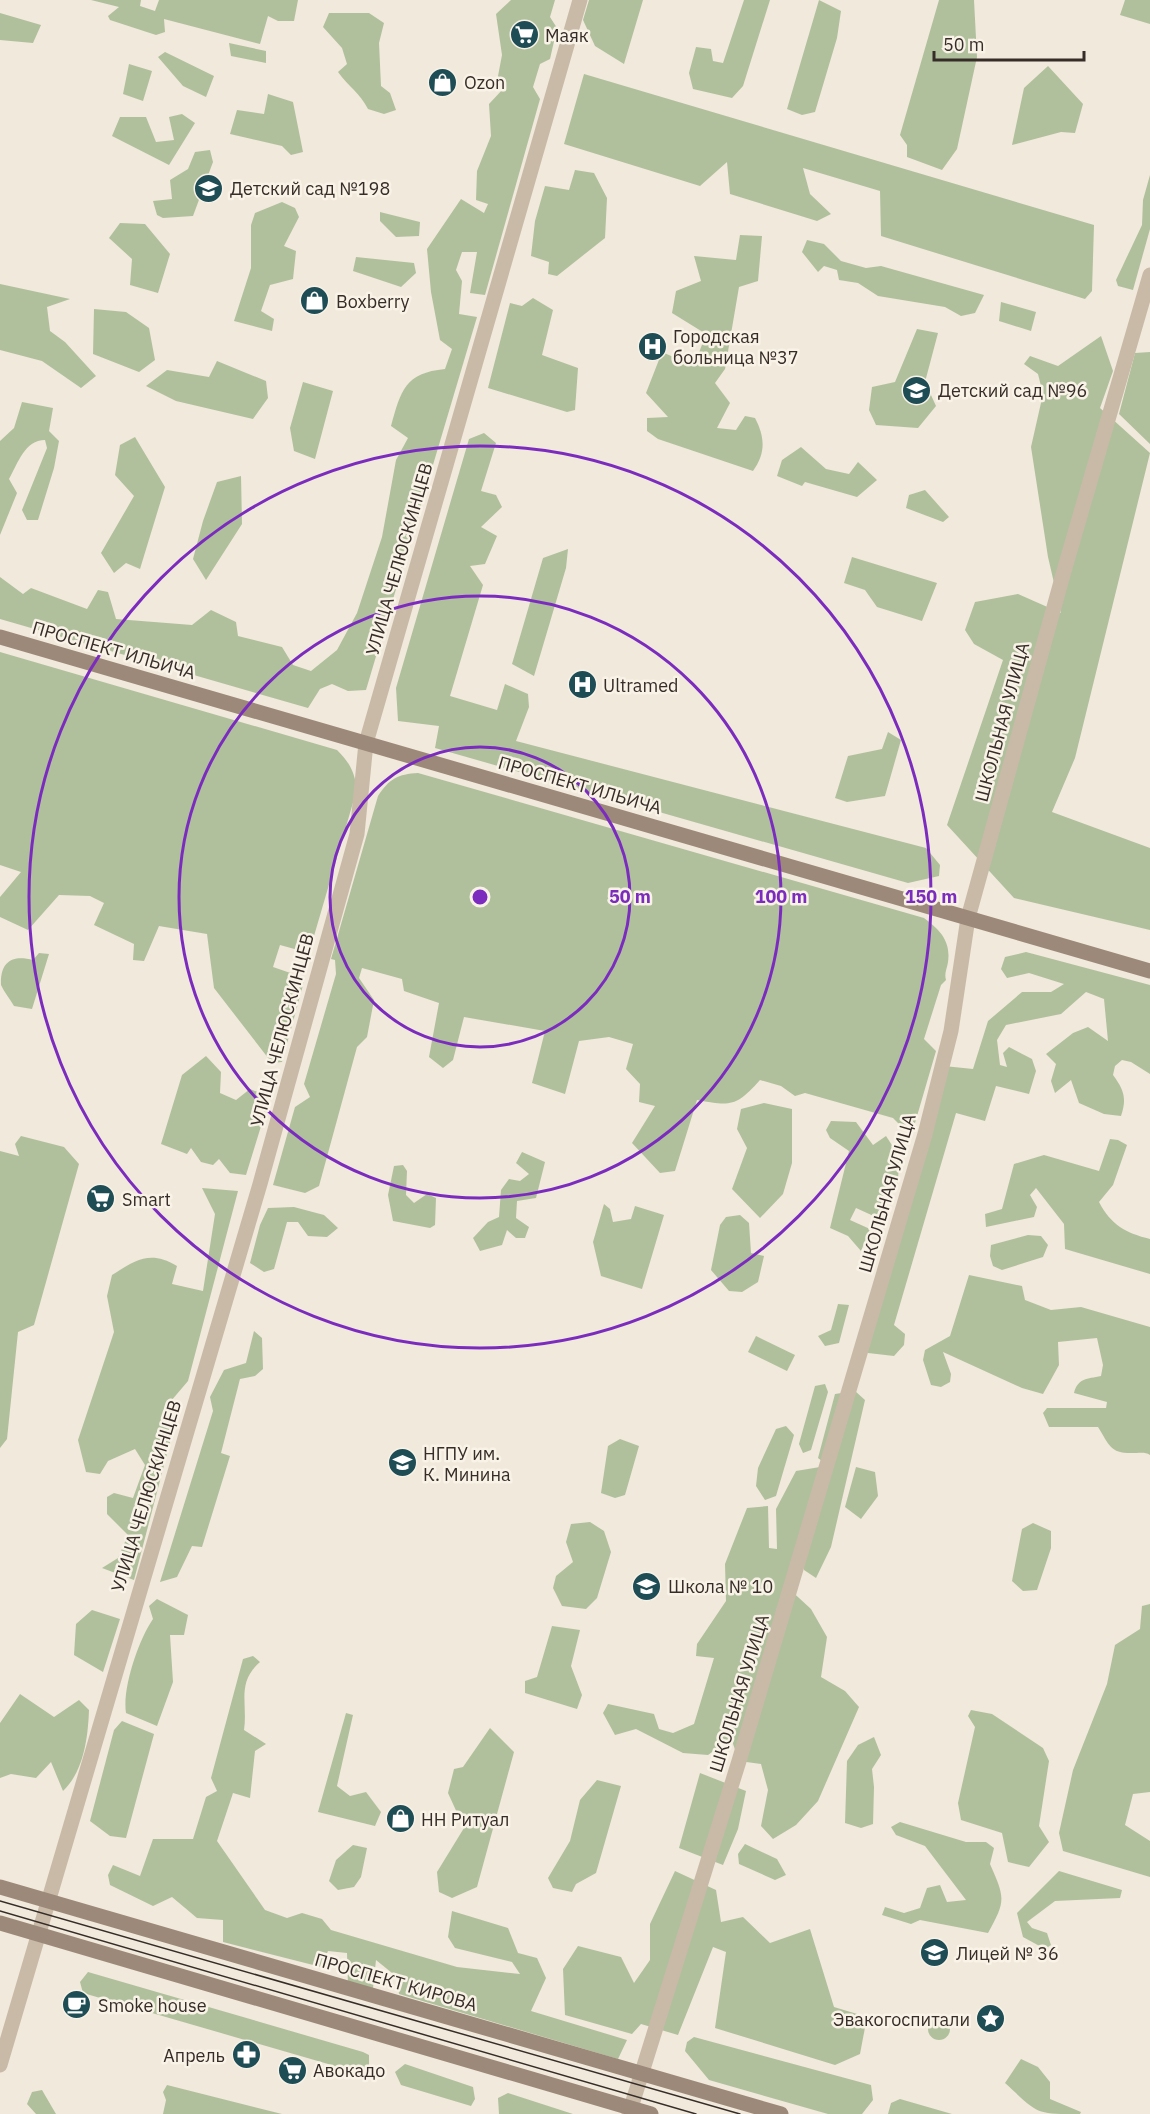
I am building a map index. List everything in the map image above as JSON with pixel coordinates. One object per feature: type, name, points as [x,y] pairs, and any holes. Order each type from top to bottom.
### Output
[{"type":"street","name":"УЛИЦА ЧЕЛЮСКИНЦЕВ","points":[[0,2065],[260,1184],[357,834],[366,744],[580,0]]},
{"type":"street","name":"ШКОЛЬНАЯ УЛИЦА","points":[[630,2111],[925,1134],[951,1031],[968,918],[1064,571],[1150,275]]},
{"type":"street","name":"ПРОСПЕКТ ИЛЬИЧА","points":[[0,637],[1150,971]]},
{"type":"street","name":"ПРОСПЕКТ КИРОВА","points":[[0,1887],[781,2114]]},
{"type":"street","points":[[0,1923],[630,2111],[651,2114]]},
{"type":"green space","points":[[91,0],[141,0],[140,6],[155,11],[159,0],[298,0],[294,21],[278,21],[268,16],[260,44],[164,19],[165,32],[156,35],[110,20],[108,16],[119,7]]},
{"type":"green space","points":[[511,0],[555,0],[550,17],[557,28],[550,59],[540,64],[533,87],[540,99],[485,295],[470,293],[477,252],[462,252],[456,270],[462,281],[459,314],[477,317],[366,690],[348,691],[332,684],[320,689],[308,708],[0,619],[0,577],[23,594],[31,588],[87,609],[98,590],[108,592],[116,619],[192,625],[211,610],[236,622],[238,636],[282,647],[293,665],[311,671],[337,650],[357,613],[382,537],[396,460],[408,438],[391,426],[398,402],[413,379],[432,371],[445,369],[452,349],[440,340],[431,292],[427,249],[461,199],[484,213],[488,204],[476,200],[477,171],[491,136],[489,104],[503,89],[498,76],[502,55],[496,14]]},
{"type":"green space","points":[[589,0],[643,0],[624,64],[595,46],[583,20]]},
{"type":"green space","points":[[744,0],[770,0],[743,86],[732,98],[693,89],[689,73],[696,47],[711,49],[713,61],[723,63]]},
{"type":"green space","points":[[819,0],[841,11],[837,38],[815,112],[802,115],[787,109]]},
{"type":"green space","points":[[939,0],[974,0],[977,57],[957,149],[942,170],[907,157],[907,145],[900,135]]},
{"type":"green space","points":[[1125,0],[1150,0],[1150,24],[1120,15]]},
{"type":"green space","points":[[0,13],[41,25],[33,43],[0,40]]},
{"type":"green space","points":[[329,13],[369,13],[384,23],[379,43],[381,86],[390,93],[396,110],[384,114],[368,109],[338,72],[347,64],[342,48],[323,27]]},
{"type":"green space","points":[[229,43],[266,51],[266,63],[231,56]]},
{"type":"green space","points":[[165,52],[214,76],[206,97],[183,86],[158,57]]},
{"type":"green space","points":[[129,64],[152,71],[143,101],[123,94]]},
{"type":"green space","points":[[1048,66],[1083,104],[1075,133],[1061,132],[1012,145],[1024,88]]},
{"type":"green space","points":[[584,74],[1094,225],[1092,291],[1085,299],[881,236],[880,191],[803,168],[810,194],[831,214],[817,221],[730,194],[727,162],[700,186],[564,144]]},
{"type":"green space","points":[[268,94],[293,102],[303,152],[291,155],[282,146],[230,134],[237,110],[264,114]]},
{"type":"green space","points":[[182,114],[195,123],[169,165],[112,136],[120,117],[146,117],[156,142],[174,140],[169,117]]},
{"type":"green space","points":[[210,150],[213,162],[193,216],[163,218],[157,215],[153,201],[172,199],[170,180],[188,169],[195,152]]},
{"type":"green space","points":[[575,170],[594,173],[607,198],[605,238],[557,276],[548,274],[549,262],[531,256],[535,221],[545,186],[569,190]]},
{"type":"green space","points":[[1150,175],[1150,229],[1133,290],[1118,286],[1116,280],[1142,225],[1143,200]]},
{"type":"green space","points":[[282,202],[295,208],[299,217],[284,246],[296,251],[293,279],[270,285],[261,311],[274,319],[272,331],[234,321],[251,268],[251,225],[255,213]]},
{"type":"green space","points":[[380,212],[420,222],[419,236],[396,237],[380,221]]},
{"type":"green space","points":[[120,223],[145,224],[170,254],[158,293],[130,285],[132,259],[109,238]]},
{"type":"green space","points":[[740,235],[762,236],[758,281],[739,287],[725,369],[715,383],[730,403],[717,428],[736,430],[745,416],[755,418],[763,445],[760,458],[753,471],[658,439],[647,431],[647,418],[668,417],[646,393],[662,352],[694,366],[706,334],[672,313],[676,291],[701,281],[694,256],[736,260]]},
{"type":"green space","points":[[807,240],[824,244],[841,261],[866,268],[881,266],[984,295],[975,313],[961,316],[945,307],[878,296],[858,283],[839,280],[837,270],[824,266],[818,272],[802,252]]},
{"type":"green space","points":[[356,257],[414,263],[416,273],[401,287],[353,271]]},
{"type":"green space","points":[[0,284],[70,299],[47,307],[50,331],[65,342],[96,376],[81,388],[42,361],[0,350]]},
{"type":"green space","points":[[533,298],[553,310],[542,355],[578,368],[575,410],[567,412],[488,388],[510,303],[522,306]]},
{"type":"green space","points":[[1001,302],[1036,312],[1031,331],[999,321]]},
{"type":"green space","points":[[94,309],[126,312],[149,328],[155,360],[139,372],[93,354]]},
{"type":"green space","points":[[917,329],[938,333],[925,382],[936,406],[918,428],[876,425],[869,410],[872,387],[895,382]]},
{"type":"green space","points":[[1101,336],[1113,371],[1100,408],[1150,453],[1075,758],[1052,812],[1150,848],[1150,930],[1014,898],[947,825],[1003,660],[974,644],[965,630],[975,602],[1018,594],[1061,613],[1048,557],[1031,447],[1043,394],[1038,374],[1024,364],[1030,356],[1058,366]]},
{"type":"green space","points":[[1150,352],[1150,444],[1119,414],[1135,353]]},
{"type":"green space","points":[[217,361],[266,381],[268,398],[253,419],[176,401],[146,386],[167,370],[209,377]]},
{"type":"green space","points":[[303,382],[333,391],[315,459],[294,451],[290,428]]},
{"type":"green space","points":[[22,402],[53,408],[49,431],[59,441],[54,468],[38,520],[27,520],[22,510],[47,448],[45,440],[38,441],[27,448],[9,479],[17,493],[0,535],[0,441],[14,428]]},
{"type":"green space","points":[[484,433],[496,443],[481,491],[496,495],[502,507],[481,527],[497,536],[485,564],[470,566],[483,585],[450,696],[497,710],[505,684],[528,694],[529,707],[516,741],[926,848],[940,865],[939,876],[908,883],[435,748],[439,726],[398,721],[396,688],[469,439]]},
{"type":"green space","points":[[135,437],[165,487],[140,569],[126,563],[114,573],[101,553],[134,496],[115,475],[120,445]]},
{"type":"green space","points":[[801,447],[826,469],[849,474],[858,462],[877,480],[857,497],[805,482],[802,486],[777,476],[782,460]]},
{"type":"green space","points":[[241,476],[242,524],[206,580],[193,559],[203,521],[217,482]]},
{"type":"green space","points":[[925,490],[949,517],[943,522],[906,508],[909,495]]},
{"type":"green space","points":[[568,549],[566,568],[534,676],[512,664],[543,558]]},
{"type":"green space","points":[[852,557],[937,583],[922,621],[877,607],[865,590],[844,583]]},
{"type":"green space","points":[[0,652],[337,750],[348,763],[357,789],[309,953],[280,945],[273,967],[305,978],[282,1062],[272,1063],[214,988],[207,934],[159,926],[144,961],[133,960],[134,944],[94,925],[104,903],[90,896],[59,895],[28,930],[0,917],[0,897],[21,872],[0,865]]},
{"type":"green space","points":[[888,732],[901,740],[885,796],[847,802],[835,798],[848,756],[882,749]]},
{"type":"green space","points":[[418,773],[924,918],[935,927],[946,942],[948,962],[946,980],[941,985],[924,1039],[936,1051],[915,1123],[903,1128],[893,1118],[805,1093],[795,1096],[781,1086],[760,1080],[745,1095],[732,1102],[697,1100],[675,1171],[660,1173],[632,1143],[655,1106],[639,1102],[640,1084],[626,1069],[633,1044],[609,1037],[579,1041],[565,1094],[532,1083],[545,1031],[464,1017],[453,1060],[443,1068],[429,1057],[439,1003],[404,991],[402,979],[362,968],[359,978],[374,1000],[367,1037],[357,1047],[319,1186],[305,1193],[273,1185],[295,1107],[310,1097],[304,1084],[336,974],[335,960],[331,959],[378,796],[395,778]]},
{"type":"green space","points":[[1026,952],[1150,985],[1150,1074],[1131,1062],[1122,1060],[1115,1066],[1113,1075],[1120,1085],[1124,1099],[1121,1116],[1104,1114],[1079,1103],[1071,1080],[1055,1093],[1051,1081],[1056,1064],[1046,1054],[1073,1033],[1088,1027],[1108,1041],[1104,999],[1086,992],[1061,1014],[1006,1025],[997,1040],[1000,1065],[1007,1067],[1003,1053],[1009,1047],[1032,1059],[1036,1071],[1029,1094],[996,1086],[985,1121],[956,1113],[894,1325],[905,1334],[904,1345],[894,1356],[868,1353],[864,1347],[944,1066],[973,1069],[988,1021],[1022,992],[1051,992],[1064,984],[1029,973],[1007,978],[1001,969],[1005,957]]},
{"type":"green space","points":[[39,953],[49,954],[32,1009],[14,1006],[1,985],[3,969],[10,961],[20,958],[33,960]]},
{"type":"green space","points":[[206,1056],[221,1072],[220,1093],[236,1100],[250,1089],[270,1097],[246,1175],[230,1173],[219,1159],[213,1165],[201,1162],[191,1148],[187,1154],[161,1144],[182,1075]]},
{"type":"green space","points":[[764,1103],[792,1109],[792,1163],[783,1194],[760,1218],[732,1189],[747,1148],[737,1129],[741,1109]]},
{"type":"green space","points":[[831,1121],[856,1122],[873,1145],[886,1136],[899,1156],[898,1182],[878,1218],[856,1208],[850,1220],[870,1229],[861,1251],[848,1236],[830,1228],[849,1151],[830,1138],[826,1130]]},
{"type":"green space","points":[[21,1136],[64,1147],[79,1164],[34,1325],[18,1332],[7,1439],[0,1448],[0,1151],[19,1156],[15,1144]]},
{"type":"green space","points":[[1110,1139],[1127,1145],[1113,1185],[1099,1202],[1109,1217],[1120,1227],[1150,1239],[1150,1274],[1065,1249],[1064,1224],[1036,1188],[1030,1195],[1037,1207],[1034,1217],[986,1227],[985,1214],[1002,1209],[1014,1164],[1044,1155],[1099,1171]]},
{"type":"green space","points":[[522,1152],[545,1162],[536,1198],[517,1201],[516,1218],[529,1227],[525,1238],[516,1238],[507,1230],[502,1245],[480,1251],[473,1238],[488,1222],[499,1217],[501,1190],[509,1179],[520,1181],[529,1174],[516,1163]]},
{"type":"green space","points":[[403,1165],[407,1171],[406,1195],[414,1203],[427,1194],[436,1198],[435,1225],[430,1228],[393,1221],[388,1195],[394,1166]]},
{"type":"green space","points":[[202,1188],[238,1191],[188,1381],[171,1401],[174,1427],[134,1580],[102,1568],[118,1558],[128,1535],[107,1514],[107,1497],[114,1493],[133,1498],[145,1465],[135,1449],[108,1461],[100,1474],[86,1472],[78,1440],[114,1332],[107,1296],[112,1275],[136,1261],[159,1259],[177,1266],[172,1284],[203,1291],[215,1214]]},
{"type":"green space","points":[[604,1204],[610,1209],[613,1222],[631,1219],[635,1206],[664,1215],[642,1289],[601,1276],[593,1242]]},
{"type":"green space","points":[[294,1207],[324,1215],[338,1228],[327,1237],[308,1236],[298,1222],[287,1222],[274,1269],[264,1272],[250,1263],[260,1225],[268,1208]]},
{"type":"green space","points":[[740,1215],[749,1223],[751,1253],[764,1256],[758,1282],[742,1292],[729,1291],[711,1270],[720,1225],[726,1217]]},
{"type":"green space","points":[[1028,1235],[1041,1236],[1048,1245],[1043,1257],[1002,1270],[993,1266],[990,1256],[991,1245]]},
{"type":"green space","points":[[969,1275],[1022,1286],[1025,1300],[1051,1310],[1081,1307],[1150,1327],[1150,1455],[1115,1450],[1108,1444],[1098,1427],[1049,1427],[1043,1413],[1047,1408],[1106,1408],[1107,1402],[1074,1393],[1081,1382],[1101,1376],[1103,1365],[1097,1338],[1058,1342],[1059,1365],[1043,1394],[1022,1388],[943,1352],[951,1374],[950,1382],[941,1387],[931,1385],[923,1360],[925,1350],[950,1336]]},
{"type":"green space","points":[[838,1304],[849,1305],[839,1343],[825,1346],[818,1336],[831,1330]]},
{"type":"green space","points":[[254,1331],[262,1338],[263,1369],[255,1376],[240,1379],[221,1453],[230,1456],[202,1547],[192,1546],[177,1577],[160,1582],[213,1411],[210,1397],[224,1370],[246,1363]]},
{"type":"green space","points":[[756,1336],[795,1355],[787,1371],[748,1352]]},
{"type":"green space","points":[[825,1384],[828,1392],[811,1450],[803,1453],[799,1444],[815,1386]]},
{"type":"green space","points":[[855,1391],[865,1400],[831,1547],[816,1578],[804,1570],[801,1545],[827,1465],[818,1458],[835,1394]]},
{"type":"green space","points":[[786,1426],[794,1435],[776,1496],[765,1500],[756,1486],[758,1468],[776,1429]]},
{"type":"green space","points":[[620,1439],[639,1446],[625,1495],[615,1498],[601,1493],[608,1446]]},
{"type":"green space","points":[[820,1467],[786,1586],[811,1609],[827,1637],[821,1677],[845,1691],[859,1707],[818,1801],[796,1825],[773,1839],[761,1826],[768,1790],[761,1764],[739,1761],[731,1738],[708,1755],[683,1753],[636,1729],[615,1735],[603,1713],[608,1704],[654,1714],[659,1729],[673,1733],[694,1724],[714,1658],[696,1656],[697,1644],[726,1601],[725,1564],[747,1508],[768,1506],[769,1548],[777,1549],[776,1509],[796,1471]]},
{"type":"green space","points":[[856,1467],[875,1472],[878,1496],[861,1519],[845,1507]]},
{"type":"green space","points":[[590,1522],[604,1531],[611,1552],[597,1598],[586,1609],[562,1606],[553,1588],[556,1576],[573,1562],[566,1542],[571,1524]]},
{"type":"green space","points":[[1033,1523],[1051,1531],[1051,1548],[1037,1590],[1023,1591],[1012,1581],[1022,1529]]},
{"type":"green space","points":[[157,1599],[188,1615],[184,1635],[170,1635],[173,1682],[157,1726],[126,1713],[125,1703],[133,1664],[142,1639],[153,1619],[149,1606]]},
{"type":"green space","points":[[1150,1604],[1150,1792],[1133,1794],[1125,1825],[1150,1841],[1150,1877],[1063,1851],[1059,1833],[1073,1770],[1107,1684],[1115,1645],[1140,1629],[1142,1606]]},
{"type":"green space","points":[[92,1610],[120,1619],[103,1672],[74,1655],[76,1624]]},
{"type":"green space","points":[[552,1626],[580,1630],[571,1666],[582,1695],[577,1709],[525,1693],[525,1681],[537,1677]]},
{"type":"green space","points":[[253,1656],[260,1662],[245,1686],[244,1730],[266,1744],[255,1751],[250,1798],[233,1793],[217,1841],[265,1910],[287,1918],[302,1913],[322,1919],[331,1930],[457,1967],[520,1974],[512,1962],[455,1948],[448,1937],[452,1911],[508,1928],[518,1953],[537,1958],[546,1978],[531,2011],[627,2040],[618,2059],[399,1994],[397,1977],[376,1960],[373,1988],[348,1985],[347,1953],[328,1951],[321,1967],[223,1942],[223,1920],[197,1918],[172,1897],[153,1906],[110,1885],[108,1875],[113,1865],[140,1876],[153,1839],[193,1839],[206,1797],[217,1791],[211,1778],[243,1659]]},
{"type":"green space","points":[[20,1694],[54,1717],[79,1700],[89,1710],[84,1753],[76,1774],[63,1791],[51,1762],[36,1778],[11,1774],[0,1778],[0,1723]]},
{"type":"green space","points":[[971,1710],[992,1714],[1043,1748],[1049,1761],[1039,1826],[1049,1842],[1029,1867],[1008,1862],[1002,1833],[961,1820],[958,1803],[975,1727],[968,1716]]},
{"type":"green space","points":[[346,1713],[353,1715],[337,1786],[350,1796],[366,1792],[381,1812],[375,1826],[318,1812]]},
{"type":"green space","points":[[122,1721],[154,1734],[126,1838],[110,1836],[90,1821],[114,1730]]},
{"type":"green space","points":[[490,1728],[514,1752],[477,1887],[452,1898],[439,1892],[437,1872],[464,1828],[448,1793],[454,1769],[463,1767]]},
{"type":"green space","points":[[874,1737],[881,1755],[872,1769],[873,1824],[861,1828],[845,1823],[847,1761],[858,1745]]},
{"type":"green space","points":[[700,1773],[746,1791],[738,1829],[723,1865],[679,1848]]},
{"type":"green space","points":[[597,1780],[621,1786],[596,1873],[576,1884],[572,1892],[553,1888],[548,1878],[570,1841],[580,1800]]},
{"type":"green space","points":[[900,1822],[966,1842],[986,1842],[994,1848],[990,1864],[999,1885],[1001,1899],[998,1913],[988,1933],[920,1920],[911,1924],[882,1915],[885,1907],[904,1913],[920,1908],[927,1888],[940,1885],[947,1902],[966,1900],[925,1846],[896,1835],[891,1827]]},
{"type":"green space","points":[[745,1844],[777,1859],[786,1875],[775,1880],[739,1864],[738,1854]]},
{"type":"green space","points":[[353,1845],[367,1848],[361,1877],[354,1887],[338,1890],[329,1881],[336,1860]]},
{"type":"green space","points":[[675,1871],[716,1890],[721,1922],[743,1917],[770,1943],[810,1929],[834,2007],[867,2017],[860,2054],[835,2065],[715,2028],[726,1952],[713,1947],[678,2035],[641,2024],[632,2034],[565,2015],[563,1969],[578,1946],[621,1957],[634,1983],[650,1960],[650,1924]]},
{"type":"green space","points":[[1059,1871],[1122,1890],[1120,1898],[1055,1901],[1027,1922],[1032,1928],[1047,1933],[1051,1945],[1045,1949],[1023,1937],[1017,1913]]},
{"type":"green space","points":[[88,1972],[363,2052],[369,2055],[369,2068],[366,2075],[83,1993],[80,1982]]},
{"type":"green space","points":[[939,2018],[947,2021],[950,2029],[947,2037],[939,2040],[931,2037],[928,2029],[931,2021]]},
{"type":"green space","points":[[694,2037],[871,2085],[873,2100],[862,2114],[828,2114],[709,2080],[685,2051],[687,2042]]},
{"type":"green space","points":[[1021,2059],[1038,2067],[1050,2082],[1050,2099],[1081,2112],[1080,2114],[1054,2114],[1038,2110],[1005,2083]]},
{"type":"green space","points":[[405,2064],[473,2087],[475,2099],[471,2106],[401,2085],[395,2072]]},
{"type":"green space","points":[[167,2085],[282,2114],[163,2114],[166,2100],[163,2092]]},
{"type":"green space","points":[[42,2090],[56,2114],[36,2114],[27,2104],[32,2092]]},
{"type":"green space","points":[[508,2093],[573,2114],[499,2114],[498,2098]]},
{"type":"green space","points":[[900,2099],[952,2114],[888,2114],[891,2103]]},
{"type":"tram line","points":[[0,1901],[740,2114]]},
{"type":"tram line","points":[[0,1911],[696,2114]]},
{"type":"place","name":"Маяк","points":[[524,35]]},
{"type":"place","name":"Ozon","points":[[443,82]]},
{"type":"place","name":"Детский сад №198","points":[[209,188]]},
{"type":"place","name":"Boxberry","points":[[315,301]]},
{"type":"place","name":"Городская больница №37","points":[[652,346]]},
{"type":"place","name":"Детский сад №96","points":[[917,390]]},
{"type":"place","name":"Ultramed","points":[[582,685]]},
{"type":"place","name":"Smart","points":[[101,1199]]},
{"type":"place","name":"НГПУ им. К. Минина","points":[[402,1463]]},
{"type":"place","name":"Школа № 10","points":[[647,1586]]},
{"type":"place","name":"НН Ритуал","points":[[400,1819]]},
{"type":"place","name":"Лицей № 36","points":[[935,1953]]},
{"type":"place","name":"Smoke house","points":[[77,2005]]},
{"type":"place","name":"Эвакогоспитали","points":[[991,2019]]},
{"type":"place","name":"Апрель","points":[[246,2055]]},
{"type":"place","name":"Авокадо","points":[[292,2070]]}]
